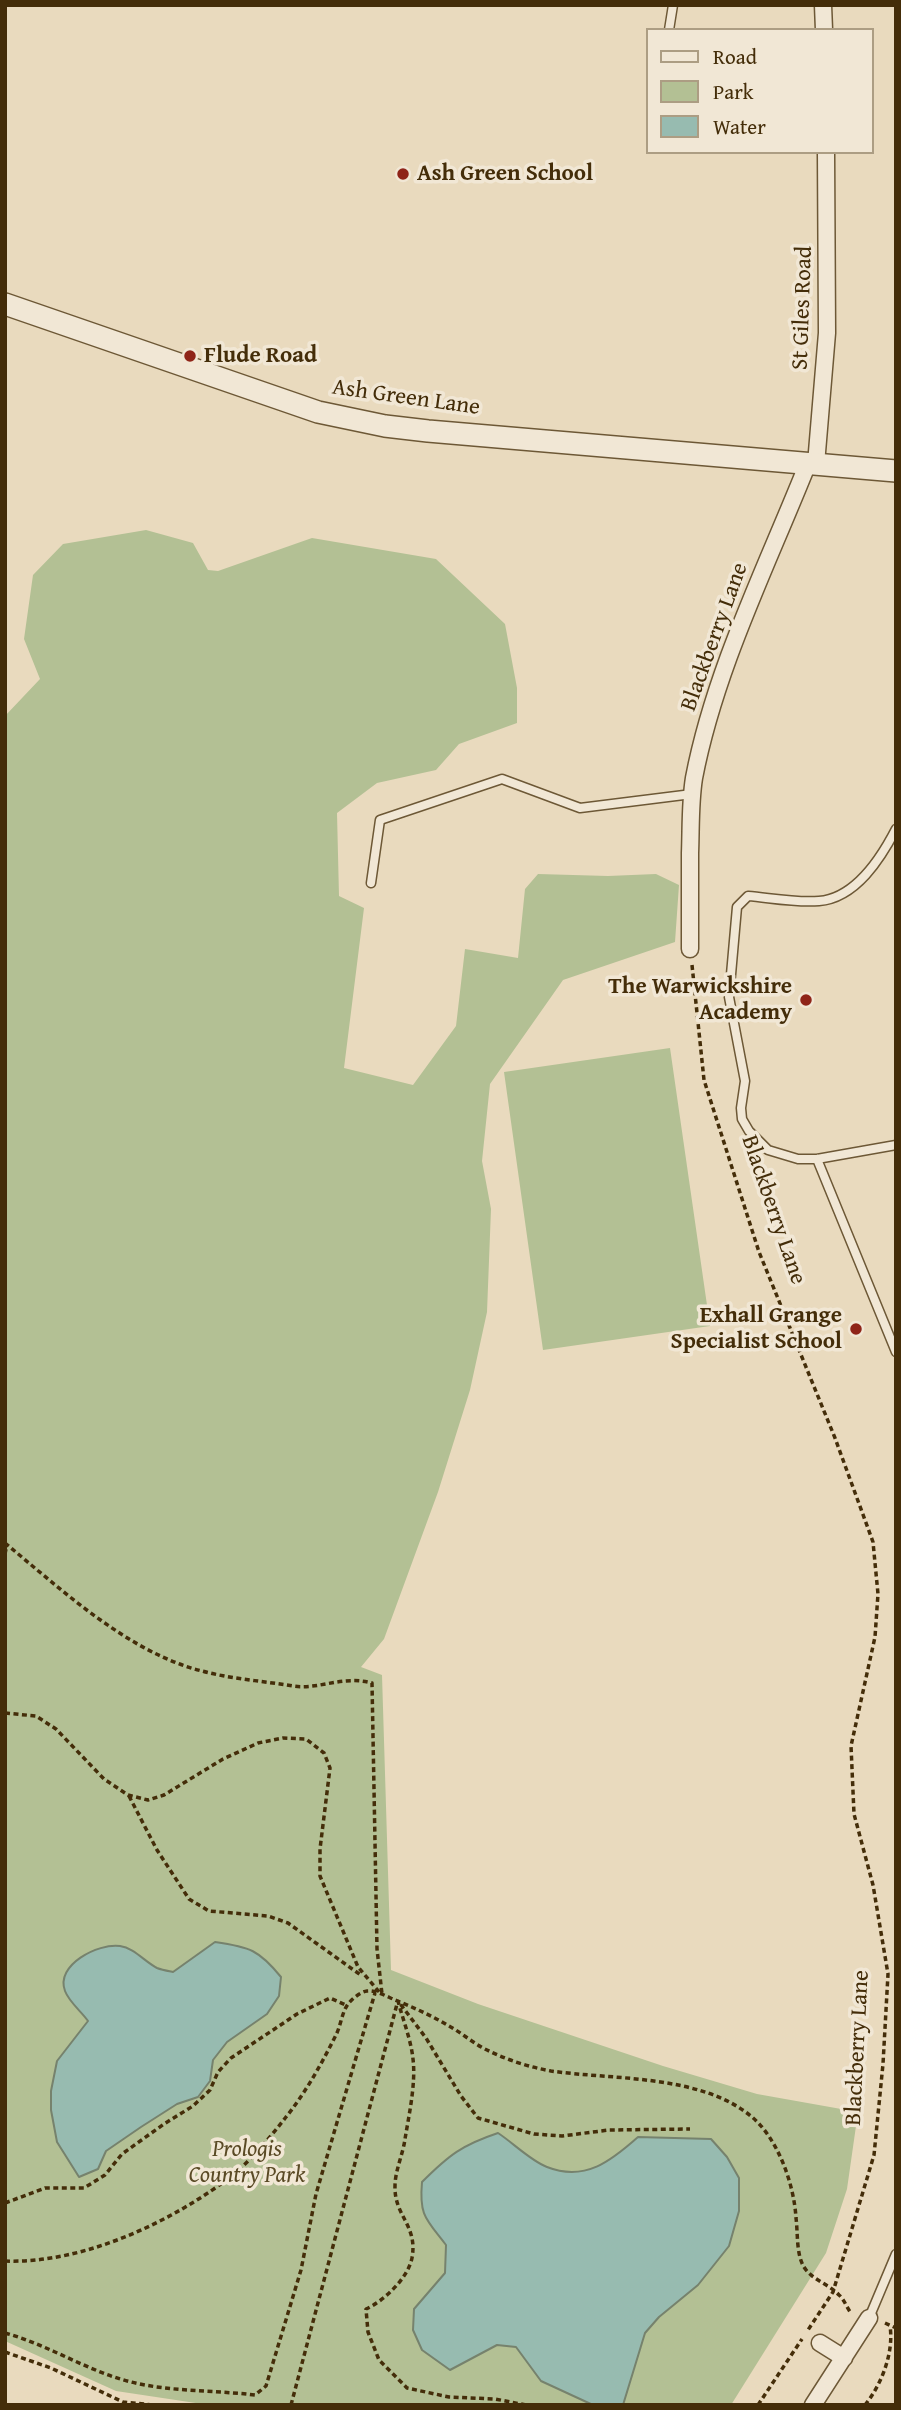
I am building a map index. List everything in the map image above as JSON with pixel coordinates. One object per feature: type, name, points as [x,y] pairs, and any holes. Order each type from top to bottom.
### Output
[{"type":"street","points":[[823,5],[824,28]]},
{"type":"street","name":"St Giles Road","points":[[812,464],[827,333],[826,154]]},
{"type":"street","name":"Ash Green Lane","points":[[5,304],[287,402],[353,420],[428,431],[896,471]]},
{"type":"street","name":"Blackberry Lane","points":[[690,948],[692,794],[707,726],[766,561],[812,464]]},
{"type":"street","points":[[813,2405],[869,2318]]},
{"type":"street","points":[[820,2343],[844,2358]]},
{"type":"lane","points":[[669,28],[673,5]]},
{"type":"lane","points":[[371,883],[380,820],[502,779],[580,808],[692,794]]},
{"type":"lane","points":[[896,829],[869,871],[839,896],[820,901],[748,897],[737,907],[729,997],[745,1081],[741,1108],[743,1119],[749,1130],[768,1150],[798,1159],[817,1159],[896,1146]]},
{"type":"lane","points":[[817,1159],[896,1352]]},
{"type":"lane","points":[[869,2318],[896,2254]]},
{"type":"path","name":"Blackberry Lane","points":[[690,948],[704,1080],[759,1252],[835,1438],[873,1542],[878,1594],[875,1637],[851,1746],[854,1815],[873,1885],[888,1975],[874,2155],[833,2292],[758,2405]]},
{"type":"path","points":[[5,1555],[6,1544]]},
{"type":"path","points":[[6,1544],[100,1620],[152,1651],[201,1671],[298,1687],[358,1679],[372,1683],[377,1949],[382,1994]]},
{"type":"path","points":[[5,1713],[36,1716],[56,1729],[104,1779],[128,1795],[148,1800],[163,1795],[223,1759],[258,1743],[283,1738],[306,1739],[324,1753],[330,1768],[320,1849],[320,1876],[358,1967],[382,1994]]},
{"type":"path","points":[[128,1795],[157,1850],[189,1899],[209,1910],[268,1916],[288,1923],[367,1979]]},
{"type":"path","points":[[5,2262],[32,2262],[105,2245],[177,2213],[235,2173],[287,2117],[337,2032],[347,2005],[355,1996],[367,1991],[382,1994],[451,2026],[485,2049],[515,2063],[551,2071],[637,2078],[674,2085],[716,2096],[750,2115],[761,2126],[779,2155],[793,2189],[803,2266],[813,2277],[839,2295],[854,2316],[869,2318],[896,2328]]},
{"type":"path","points":[[5,2333],[28,2339],[99,2372],[132,2382],[172,2389],[255,2395],[266,2386],[301,2270],[316,2194],[375,1993]]},
{"type":"path","points":[[5,2203],[45,2188],[84,2188],[105,2175],[122,2154],[140,2140],[194,2106],[210,2090],[218,2072],[253,2043],[312,2005],[330,1998],[347,2005]]},
{"type":"path","points":[[398,2001],[426,2038],[478,2119],[534,2134],[562,2136],[609,2130],[690,2129]]},
{"type":"path","points":[[291,2405],[398,2001]]},
{"type":"path","points":[[398,2001],[414,2059],[411,2108],[395,2186],[398,2206],[413,2235],[412,2260],[402,2278],[377,2304],[366,2309],[368,2332],[379,2360],[407,2388],[450,2398],[495,2399],[526,2405]]},
{"type":"path","points":[[865,2405],[876,2386],[891,2348],[889,2324]]},
{"type":"path","points":[[5,2352],[51,2368],[122,2402],[153,2405]]},
{"type":"green space","name":"Prologis Country Park","points":[[146,530],[193,543],[208,570],[218,571],[312,538],[436,559],[505,624],[517,688],[517,723],[459,744],[436,770],[377,783],[337,813],[339,896],[364,908],[344,1068],[413,1085],[456,1026],[465,949],[518,958],[525,889],[538,874],[656,874],[679,885],[675,942],[563,980],[490,1084],[482,1161],[491,1209],[487,1312],[470,1390],[438,1492],[384,1639],[361,1667],[382,1675],[391,1970],[478,2004],[663,2066],[757,2094],[858,2112],[847,2189],[826,2253],[731,2405],[209,2405],[116,2391],[5,2341],[5,716],[40,679],[24,639],[33,575],[63,544]]},
{"type":"green space","points":[[670,1048],[710,1326],[543,1350],[504,1072]]},
{"type":"water","points":[[215,1942],[245,1948],[260,1955],[281,1977],[279,1996],[267,2014],[227,2042],[213,2060],[210,2081],[198,2097],[177,2104],[141,2127],[106,2151],[98,2169],[79,2177],[57,2142],[51,2110],[51,2091],[57,2061],[88,2021],[65,1991],[66,1973],[90,1952],[111,1946],[125,1947],[157,1968],[173,1972]]},
{"type":"water","points":[[498,2133],[541,2164],[573,2172],[597,2167],[638,2137],[711,2139],[727,2157],[739,2178],[739,2211],[729,2246],[698,2285],[659,2317],[645,2333],[623,2405],[593,2405],[541,2381],[516,2347],[497,2345],[450,2370],[422,2350],[413,2330],[414,2309],[445,2273],[446,2245],[425,2216],[422,2182],[457,2152]]},
{"type":"place","name":"Ash Green School","points":[[403,174]]},
{"type":"place","name":"Flude Road","points":[[190,356]]},
{"type":"place","name":"The Warwickshire Academy","points":[[806,1000]]},
{"type":"place","name":"Exhall Grange Specialist School","points":[[856,1329]]}]
